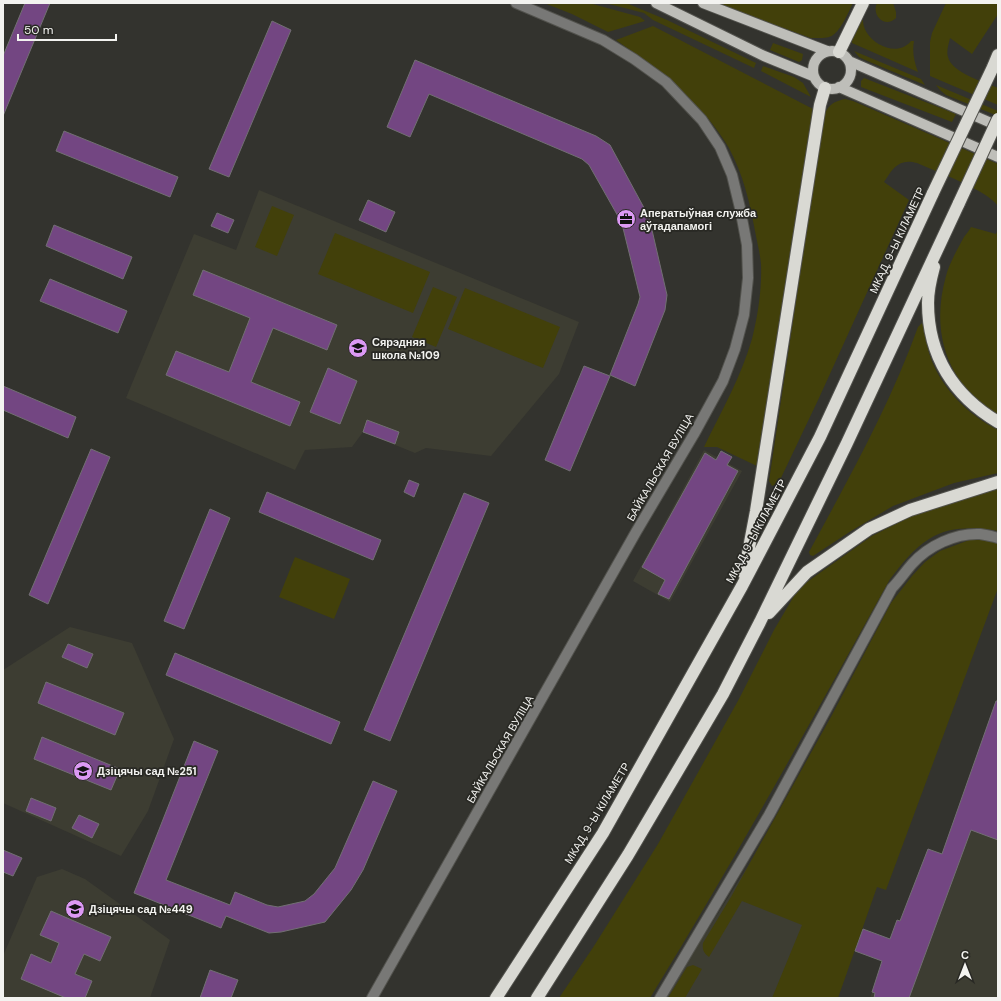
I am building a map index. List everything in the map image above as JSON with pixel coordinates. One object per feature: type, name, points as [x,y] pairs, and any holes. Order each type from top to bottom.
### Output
[{"type":"highway","points":[[833,51],[863,3]]},
{"type":"highway","name":"МКАД, 9-Ы КІЛАМЕТР","points":[[496,998],[603,833],[742,586],[820,437],[998,55]]},
{"type":"highway","points":[[742,586],[757,503],[820,105],[825,88]]},
{"type":"highway","points":[[537,998],[640,835],[723,694],[760,622],[847,443],[998,119]]},
{"type":"highway","points":[[938,246],[928,303],[933,345],[947,375],[963,395],[983,413],[998,422]]},
{"type":"highway","points":[[760,622],[807,572],[869,529],[910,510],[998,482]]},
{"type":"main road","points":[[656,3],[764,56],[813,76]]},
{"type":"main road","points":[[703,3],[843,54],[849,61],[998,126]]},
{"type":"main road","points":[[833,51],[821,53],[813,63],[813,76],[820,85],[825,88],[835,89],[845,84],[850,73],[849,61]]},
{"type":"main road","points":[[839,88],[998,157]]},
{"type":"street","name":"БАЙКАЛЬСКАЯ ВУЛІЦА","points":[[372,998],[723,380],[735,349],[744,315],[748,278],[747,245],[740,208],[732,175],[720,147],[702,120],[666,82],[634,59],[603,40],[516,3]]},
{"type":"street","points":[[660,998],[769,814],[892,588],[912,564],[930,548],[953,538],[969,534],[981,534],[998,538]]},
{"type":"shaded area","points":[[544,3],[589,3],[640,17],[645,21],[608,32],[572,14]]},
{"type":"shaded area","points":[[605,3],[626,3],[667,20],[756,63],[754,68],[653,20],[644,13]]},
{"type":"shaded area","points":[[715,3],[853,3],[836,33],[828,37],[811,38]]},
{"type":"shaded area","points":[[877,3],[893,3],[896,18],[888,22],[880,19],[876,12]]},
{"type":"shaded area","points":[[946,3],[998,3],[998,14],[972,54],[950,38],[947,52],[951,63],[956,68],[977,80],[998,88],[998,105],[930,76],[930,42],[932,33]]},
{"type":"shaded area","points":[[863,20],[867,33],[882,46],[894,49],[906,46],[911,41],[914,41],[913,49],[915,64],[918,72],[852,43],[852,38],[859,21]]},
{"type":"shaded area","points":[[653,26],[813,109],[759,467],[717,447],[704,447],[742,367],[752,339],[756,321],[760,292],[761,264],[748,199],[742,178],[729,148],[706,116],[663,75],[616,40]]},
{"type":"shaded area","points":[[773,43],[803,54],[802,60],[799,62],[770,50]]},
{"type":"shaded area","points":[[854,51],[921,79],[925,85],[865,60],[859,57]]},
{"type":"shaded area","points":[[763,66],[794,77],[803,83],[811,97],[761,71]]},
{"type":"shaded area","points":[[864,78],[956,114],[952,122],[861,87],[861,81]]},
{"type":"shaded area","points":[[936,85],[998,111],[998,116],[946,95]]},
{"type":"shaded area","points":[[845,99],[853,101],[998,164],[998,206],[984,194],[973,188],[917,163],[901,163],[890,172],[884,182],[909,200],[780,480],[777,484],[772,486],[769,481],[823,121],[830,106]]},
{"type":"shaded area","name":"Сярэдняя школа №109","points":[[259,190],[579,322],[559,374],[491,456],[426,448],[415,453],[363,432],[352,447],[305,450],[295,470],[126,398],[194,234],[236,250]]},
{"type":"shaded area","points":[[272,206],[294,215],[277,256],[255,247]]},
{"type":"shaded area","points":[[971,227],[996,234],[998,229],[998,416],[980,403],[966,389],[955,373],[947,355],[942,337],[940,317],[946,276],[956,251]]},
{"type":"shaded area","points":[[335,233],[430,272],[413,313],[318,274]]},
{"type":"shaded area","points":[[433,287],[457,297],[436,347],[412,337]]},
{"type":"shaded area","points":[[465,288],[560,327],[543,368],[448,329]]},
{"type":"shaded area","points":[[922,323],[925,330],[930,356],[948,390],[976,417],[998,430],[998,473],[954,483],[893,506],[813,556],[810,555],[809,552],[854,469],[882,413],[918,327]]},
{"type":"shaded area","points":[[704,450],[742,471],[670,602],[633,581]]},
{"type":"shaded area","points":[[998,489],[998,531],[971,528],[954,530],[937,535],[923,543],[913,552],[890,579],[742,842],[650,998],[559,998],[594,946],[658,844],[739,699],[774,630],[794,596],[803,585],[872,536],[912,516]]},
{"type":"shaded area","points":[[972,539],[990,540],[998,544],[998,588],[886,890],[877,887],[838,998],[772,998],[802,925],[742,901],[709,957],[704,951],[703,943],[731,897],[832,715],[891,603],[925,562],[940,551]]},
{"type":"shaded area","points":[[295,557],[350,579],[334,619],[279,597]]},
{"type":"shaded area","name":"Дзіцячы сад №251","points":[[70,627],[132,643],[174,739],[148,811],[121,856],[3,803],[3,670]]},
{"type":"shaded area","points":[[998,696],[998,998],[870,998],[897,920],[901,921],[928,849],[942,853]]},
{"type":"shaded area","points":[[766,838],[873,887],[832,998],[664,998]]},
{"type":"shaded area","name":"Дзіцячы сад №449","points":[[62,869],[85,879],[170,940],[150,998],[3,998],[3,956],[37,877]]},
{"type":"shaded area","points":[[693,965],[702,969],[685,998],[668,998],[687,967]]},
{"type":"building","points":[[25,3],[50,3],[3,116],[3,56]]},
{"type":"building","points":[[272,21],[291,30],[229,177],[209,169]]},
{"type":"building","points":[[415,60],[596,136],[610,145],[649,217],[667,295],[665,310],[635,386],[610,375],[640,297],[623,228],[619,218],[589,165],[582,159],[429,94],[410,137],[387,127]]},
{"type":"building","points":[[64,131],[178,177],[170,197],[56,151]]},
{"type":"building","points":[[368,200],[395,212],[386,232],[359,220]]},
{"type":"building","points":[[217,213],[234,220],[228,233],[211,226]]},
{"type":"building","points":[[54,225],[132,257],[123,279],[46,246]]},
{"type":"building","points":[[203,270],[337,325],[327,350],[273,328],[251,382],[300,402],[290,426],[166,375],[176,351],[229,372],[250,318],[193,295]]},
{"type":"building","points":[[50,279],[127,311],[118,333],[40,301]]},
{"type":"building","points":[[584,366],[610,376],[570,471],[545,460]]},
{"type":"building","points":[[328,368],[357,381],[340,424],[310,412]]},
{"type":"building","points":[[3,386],[76,417],[68,438],[3,410]]},
{"type":"building","points":[[367,420],[399,432],[395,444],[363,432]]},
{"type":"building","points":[[91,449],[110,457],[48,604],[29,595]]},
{"type":"building","points":[[721,451],[732,457],[727,465],[738,471],[669,599],[658,594],[665,580],[642,567],[705,453],[716,460]]},
{"type":"building","points":[[409,480],[419,484],[414,497],[404,492]]},
{"type":"building","points":[[267,492],[381,540],[373,560],[259,512]]},
{"type":"building","points":[[464,493],[489,503],[390,741],[364,730]]},
{"type":"building","points":[[210,509],[230,518],[184,629],[164,621]]},
{"type":"building","points":[[68,644],[93,654],[87,668],[62,657]]},
{"type":"building","points":[[175,653],[340,722],[331,744],[166,675]]},
{"type":"building","points":[[46,682],[124,713],[115,735],[38,703]]},
{"type":"building","points":[[996,701],[998,701],[998,840],[971,830],[909,998],[874,998],[875,993],[872,992],[882,961],[855,951],[863,929],[890,939],[897,920],[900,921],[928,849],[942,854]]},
{"type":"building","points":[[42,737],[120,769],[111,790],[34,759]]},
{"type":"building","points":[[194,741],[218,751],[166,880],[230,905],[235,892],[267,905],[278,907],[305,901],[314,894],[335,868],[373,781],[397,791],[363,870],[351,890],[325,922],[281,932],[269,933],[226,916],[221,928],[134,893]]},
{"type":"building","points":[[31,798],[56,808],[51,821],[26,811]]},
{"type":"building","points":[[79,815],[99,824],[92,838],[72,828]]},
{"type":"building","points":[[3,850],[22,858],[13,876],[3,872]]},
{"type":"building","points":[[51,911],[111,937],[100,961],[84,954],[75,974],[92,981],[85,998],[66,998],[21,979],[31,954],[51,963],[59,943],[40,935]]},
{"type":"building","points":[[210,970],[238,980],[231,998],[200,998]]},
{"type":"place","name":"Аператыўная служба аўтадапамогі","points":[[626,219]]},
{"type":"place","name":"Сярэдняя школа №109","points":[[358,348]]},
{"type":"place","name":"Дзіцячы сад №251","points":[[83,771]]},
{"type":"place","name":"Дзіцячы сад №449","points":[[75,909]]}]
